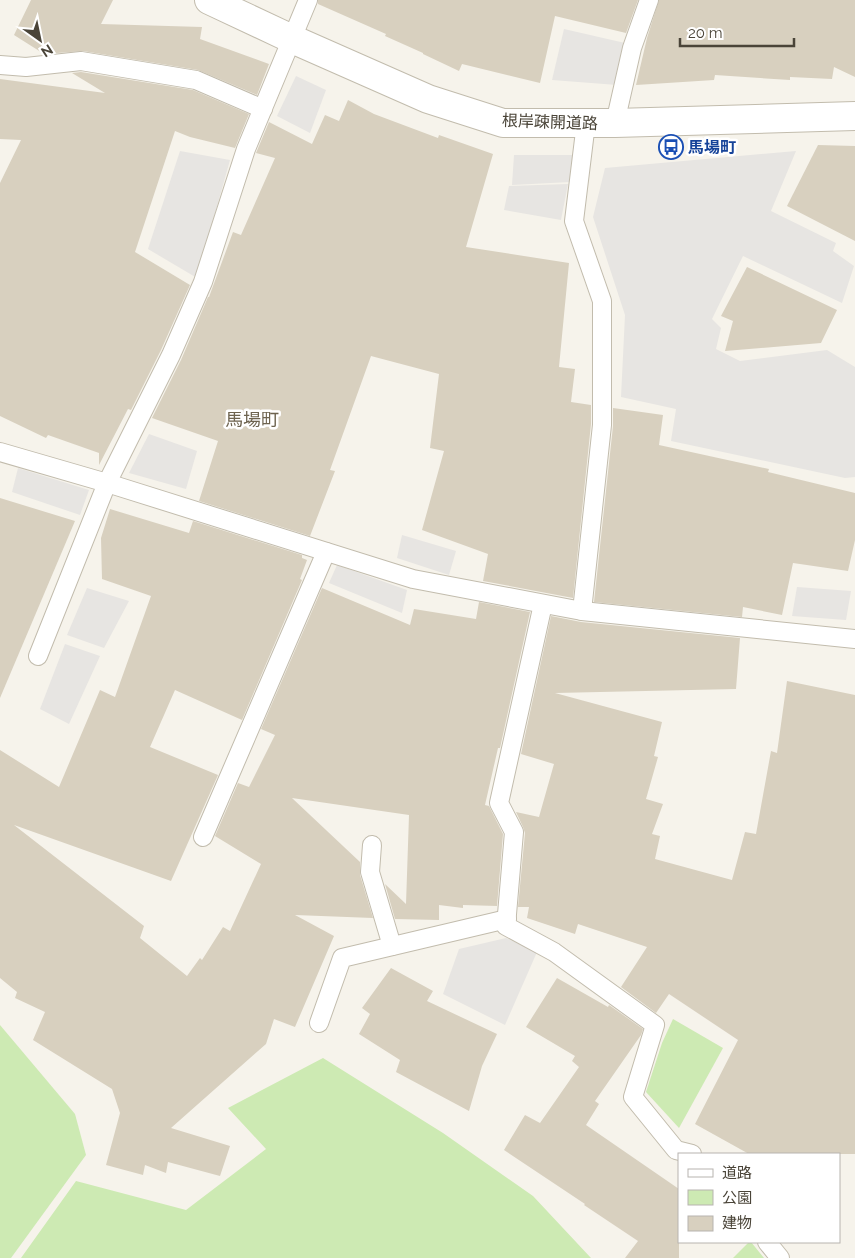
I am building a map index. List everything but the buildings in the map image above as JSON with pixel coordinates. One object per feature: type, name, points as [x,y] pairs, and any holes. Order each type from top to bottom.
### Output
[{"type":"street","name":"根岸疎開道路","points":[[209,0],[428,99],[503,123],[615,123],[855,116]]},
{"type":"lane","points":[[38,656],[107,483],[171,355],[203,282],[246,149],[308,0]]},
{"type":"lane","points":[[615,123],[632,48],[649,0]]},
{"type":"lane","points":[[0,64],[26,67],[81,62],[196,80],[263,109]]},
{"type":"lane","points":[[582,611],[602,425],[602,301],[574,221],[586,123]]},
{"type":"lane","points":[[0,452],[107,483],[413,579],[582,611],[855,639]]},
{"type":"lane","points":[[203,836],[326,552]]},
{"type":"lane","points":[[543,604],[500,803],[514,832],[506,926],[554,952],[655,1025],[633,1097],[676,1150],[688,1153]]},
{"type":"lane","points":[[372,845],[370,872],[392,946]]},
{"type":"lane","points":[[319,1023],[342,958],[507,919]]},
{"type":"lane","points":[[768,1243],[780,1258]]},
{"type":"green space","points":[[673,1019],[723,1048],[679,1128],[646,1092],[662,1043]]},
{"type":"green space","points":[[0,1025],[75,1114],[86,1155],[11,1258],[0,1258]]},
{"type":"green space","points":[[323,1058],[443,1133],[533,1196],[591,1258],[21,1258],[76,1181],[186,1210],[266,1149],[228,1108]]},
{"type":"green space","points":[[748,1243],[752,1243],[764,1258],[733,1258]]},
{"type":"shaded area","points":[[564,29],[625,43],[617,85],[552,80]]},
{"type":"shaded area","points":[[296,76],[326,90],[310,133],[277,116]]},
{"type":"shaded area","points":[[180,151],[230,160],[197,278],[148,249]]},
{"type":"shaded area","points":[[796,151],[771,211],[836,243],[833,251],[854,266],[842,303],[743,256],[712,319],[721,328],[716,349],[740,361],[827,350],[855,367],[855,477],[845,478],[671,441],[676,409],[621,397],[625,315],[593,217],[605,168]]},
{"type":"shaded area","points":[[514,155],[575,155],[570,182],[512,185]]},
{"type":"shaded area","points":[[568,184],[561,220],[504,210],[509,186]]},
{"type":"shaded area","points":[[149,434],[197,451],[186,489],[129,473]]},
{"type":"shaded area","points":[[18,468],[89,490],[80,515],[12,492]]},
{"type":"shaded area","points":[[402,535],[456,551],[449,575],[397,558]]},
{"type":"shaded area","points":[[337,565],[407,590],[402,613],[329,583]]},
{"type":"shaded area","points":[[797,587],[851,591],[846,620],[792,616]]},
{"type":"shaded area","points":[[87,588],[129,601],[104,648],[67,635]]},
{"type":"shaded area","points":[[65,644],[100,656],[69,724],[40,709]]},
{"type":"shaded area","points":[[506,938],[537,952],[505,1025],[443,994],[459,949]]},
{"type":"place","name":"馬場町","points":[[671,147]]},
{"type":"district","name":"馬場町","points":[[252,419]]}]
